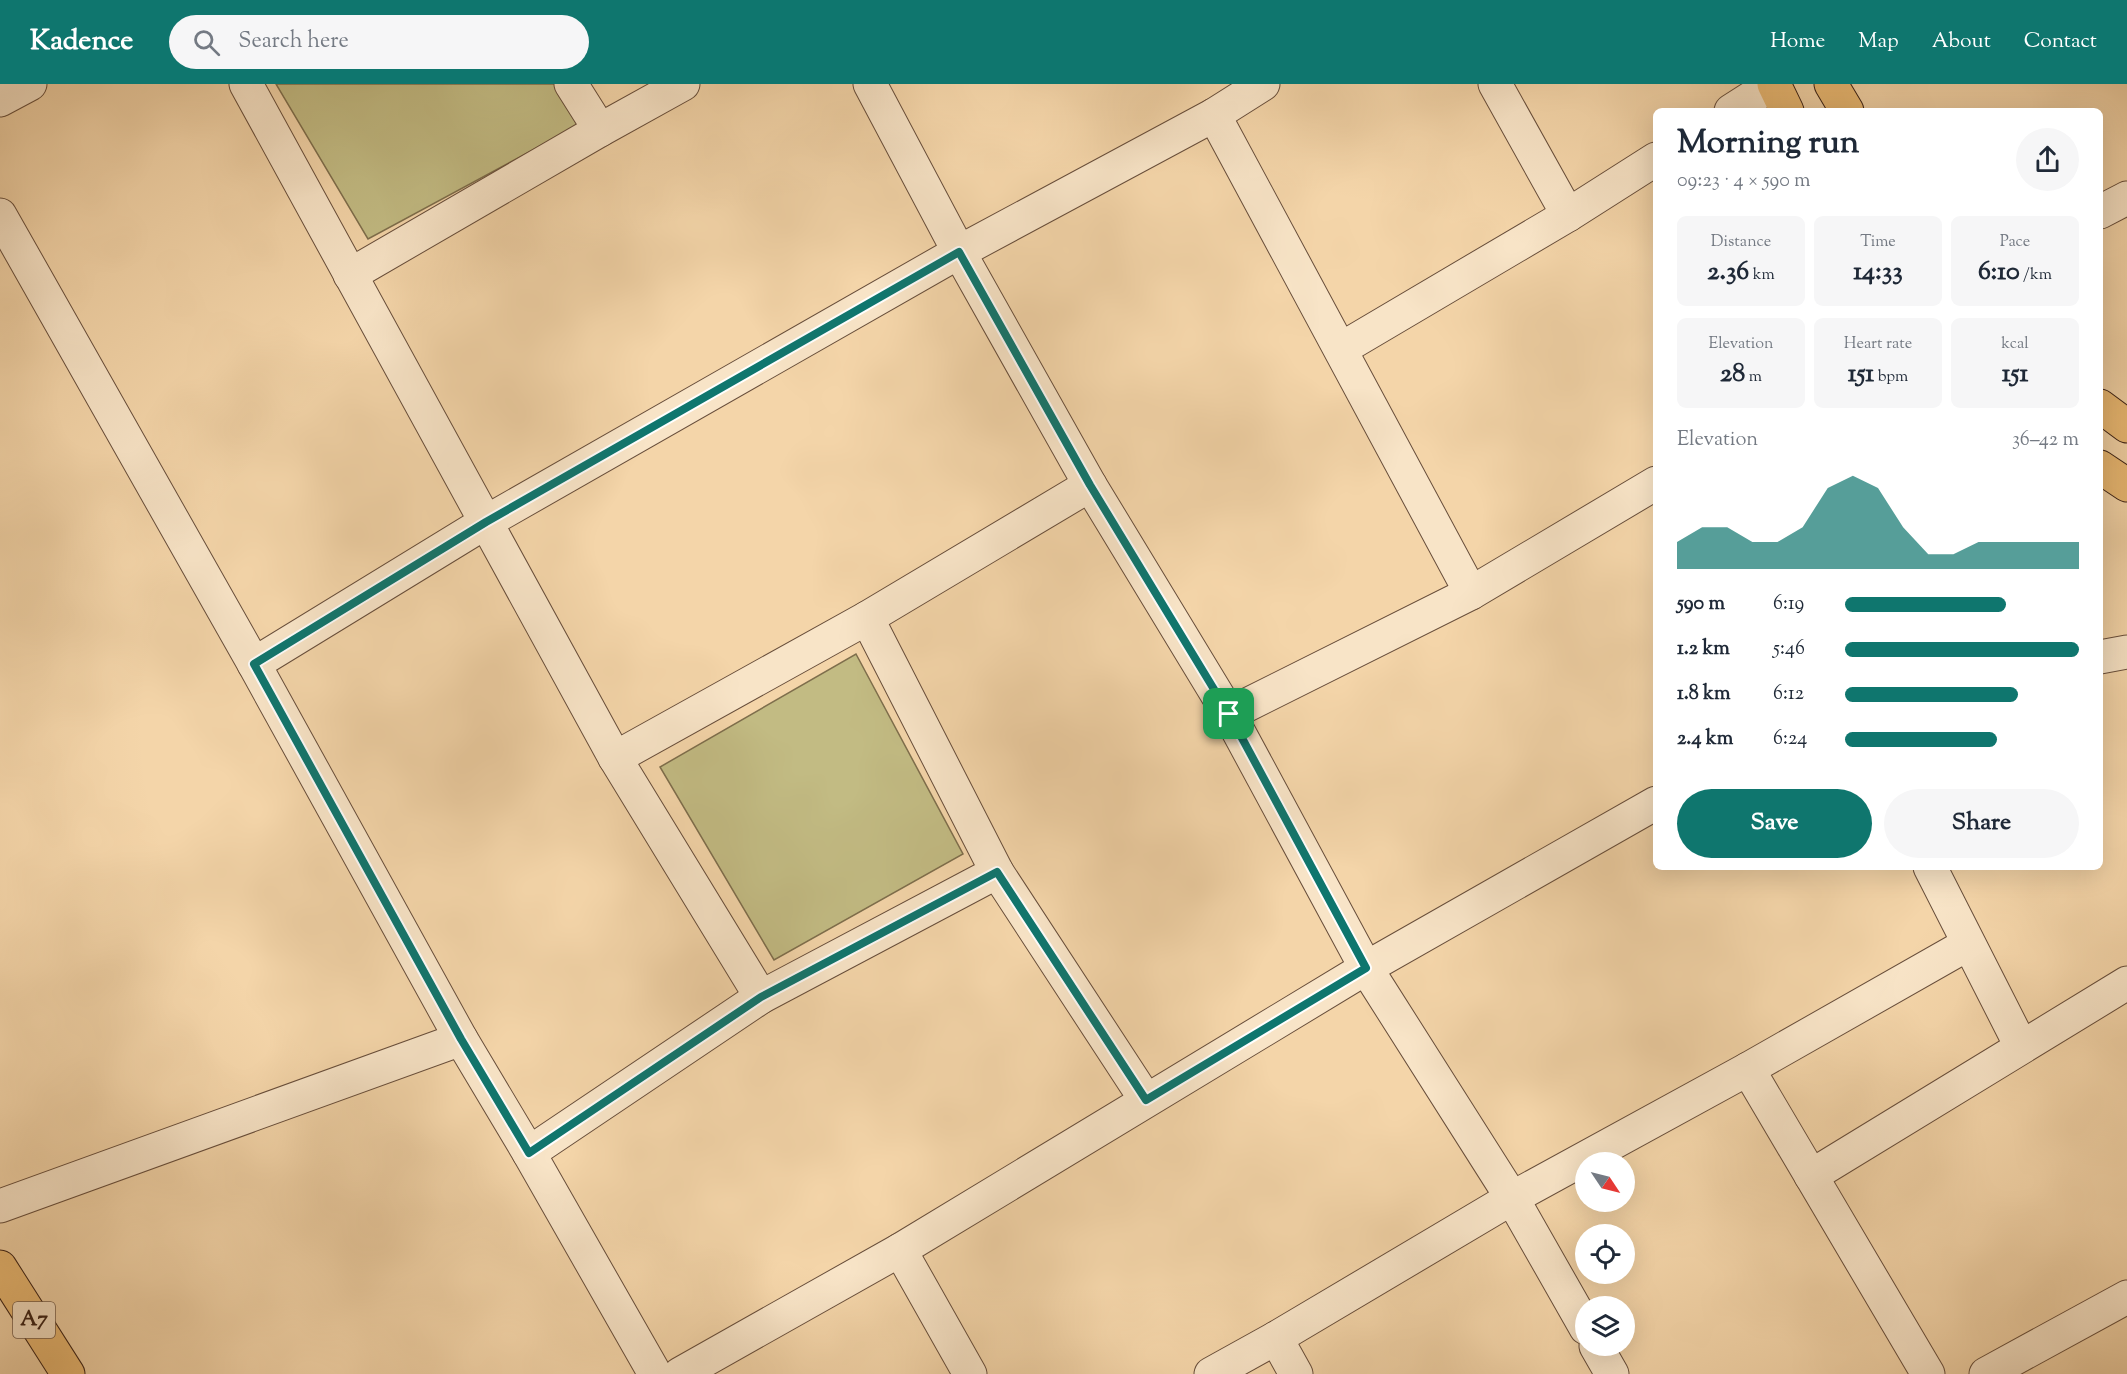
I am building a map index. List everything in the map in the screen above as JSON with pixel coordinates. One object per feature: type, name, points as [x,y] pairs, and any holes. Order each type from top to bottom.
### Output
[{"type":"main road","points":[[1773,84],[1785,108]]},
{"type":"main road","points":[[1831,84],[1845,108]]},
{"type":"main road","points":[[2103,408],[2127,426]]},
{"type":"main road","points":[[2103,469],[2127,485]]},
{"type":"main road","name":"A7","points":[[0,1267],[68,1374]]},
{"type":"street","points":[[0,100],[30,84]]},
{"type":"street","points":[[246,84],[615,758],[761,997]]},
{"type":"street","points":[[571,84],[600,129]]},
{"type":"street","points":[[350,275],[600,129],[683,84]]},
{"type":"street","points":[[870,84],[959,252],[1090,485],[1229,714],[1366,968],[1512,1198],[1575,1309]]},
{"type":"street","points":[[254,664],[486,522],[959,252],[1214,115],[1263,84]]},
{"type":"street","points":[[1495,84],[1568,215]]},
{"type":"street","points":[[1736,108],[1773,84]]},
{"type":"street","points":[[1214,115],[1471,593]]},
{"type":"street","points":[[1341,350],[1568,215],[1653,161]]},
{"type":"street","points":[[2103,210],[2127,198]]},
{"type":"street","points":[[0,215],[254,664],[461,1039],[655,1374]]},
{"type":"street","points":[[615,758],[867,618],[1090,485]]},
{"type":"street","points":[[1229,714],[1471,593],[1653,485]]},
{"type":"street","points":[[867,618],[997,872],[1146,1100]]},
{"type":"street","points":[[2103,656],[2127,652]]},
{"type":"street","points":[[680,1374],[900,1250],[1366,968],[1653,805]]},
{"type":"street","points":[[1931,870],[2021,1046]]},
{"type":"street","points":[[529,1153],[761,997],[997,872]]},
{"type":"street","points":[[1211,1374],[1512,1198],[1748,1069],[1968,944]]},
{"type":"street","points":[[1811,1176],[2127,983]]},
{"type":"street","points":[[0,1206],[461,1039]]},
{"type":"street","points":[[1748,1069],[1928,1374]]},
{"type":"street","points":[[900,1250],[970,1374]]},
{"type":"street","points":[[1986,1374],[2127,1297]]},
{"type":"street","points":[[1276,1338],[1296,1374]]},
{"type":"street","points":[[1602,1356],[1612,1374]]},
{"type":"shaded area","points":[[276,84],[556,84],[581,124],[368,239]]},
{"type":"shaded area","points":[[856,654],[963,854],[774,960],[660,767]]},
{"type":"route","points":[[959,252],[1090,485],[1229,714],[1366,968],[1146,1100],[997,872],[761,997],[529,1153],[461,1039],[254,664],[486,522],[959,252]]}]
